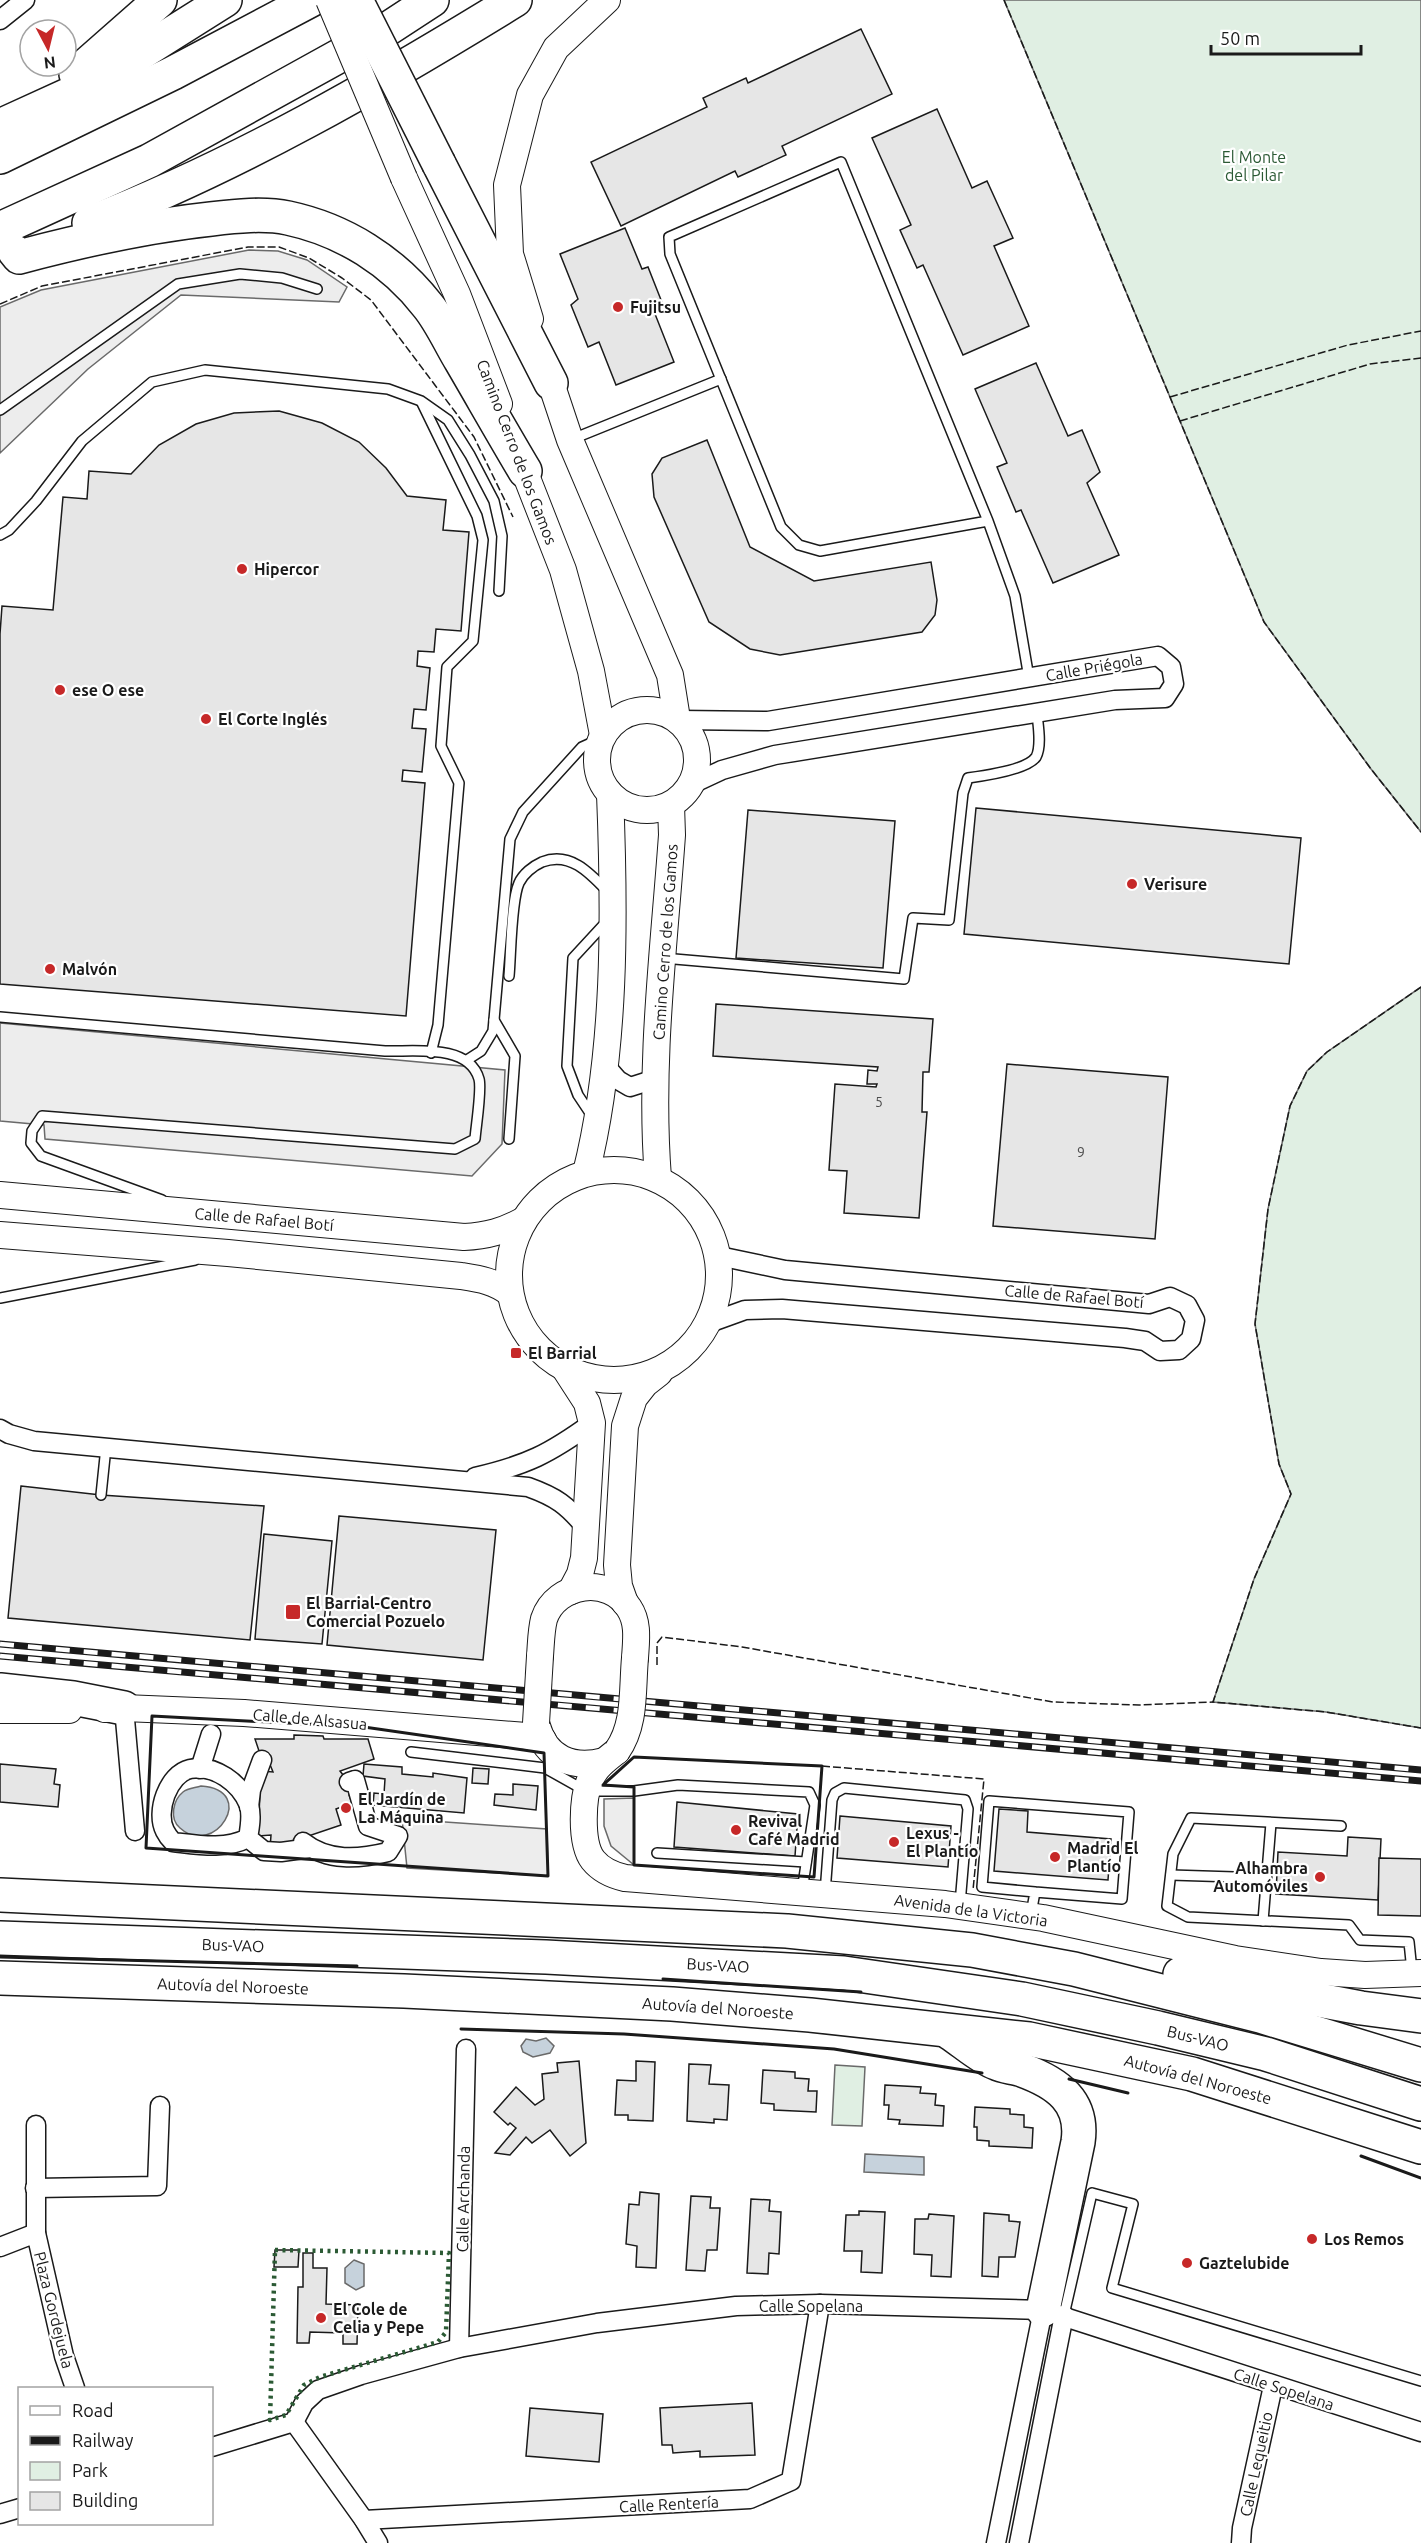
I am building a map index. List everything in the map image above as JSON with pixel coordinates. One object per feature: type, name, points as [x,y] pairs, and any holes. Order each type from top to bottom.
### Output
[{"type":"highway","points":[[0,121],[81,71],[160,0]]},
{"type":"highway","points":[[0,126],[90,85],[225,0]]},
{"type":"highway","points":[[0,157],[173,73],[310,0]]},
{"type":"highway","points":[[356,0],[551,383]]},
{"type":"highway","points":[[5,246],[149,161],[386,30],[432,0]]},
{"type":"highway","points":[[5,246],[111,215],[224,163],[402,70],[516,0]]},
{"type":"highway","points":[[5,246],[19,257],[127,230],[251,215],[286,217],[337,233],[359,244],[386,264],[408,282],[430,308],[525,471]]},
{"type":"highway","points":[[0,1690],[73,1698],[124,1707]]},
{"type":"highway","points":[[4,1893],[787,1931],[972,1950],[1074,1969],[1260,2016],[1421,2066]]},
{"type":"highway","name":"Bus-VAO","points":[[0,1938],[637,1961],[844,1973],[1022,2000],[1158,2028],[1266,2054],[1421,2104]]},
{"type":"highway","points":[[1074,1969],[1124,1963],[1256,1989],[1421,2016]]},
{"type":"highway","name":"Autovía del Noroeste","points":[[0,1978],[404,1991],[672,2004],[810,2015],[1029,2039],[1192,2074],[1421,2147]]},
{"type":"highway","points":[[946,2030],[994,2063],[1021,2069],[1042,2078],[1069,2098],[1078,2115],[1080,2128],[1054,2312]]},
{"type":"street","points":[[0,20],[25,0]]},
{"type":"street","name":"Camino Cerro de los Gamos","points":[[329,0],[404,178],[457,294],[563,570],[591,671],[602,737]]},
{"type":"street","points":[[607,0],[556,48],[530,95],[507,185],[510,254],[570,440],[670,675],[678,719]]},
{"type":"street","name":"Calle Priégola","points":[[678,719],[768,721],[1158,656],[1171,667],[1174,684],[1166,698],[1115,700],[775,755],[722,770],[692,784]]},
{"type":"street","points":[[645,709],[662,711],[678,719],[690,732],[696,744],[698,757],[692,784],[683,796],[671,805],[655,810],[638,809],[623,804],[610,794],[597,768],[597,753],[602,737],[614,722],[628,713],[645,709]]},
{"type":"street","points":[[586,1173],[598,1125],[610,998],[612,906],[610,794]]},
{"type":"street","name":"Camino Cerro de los Gamos","points":[[658,1178],[654,1129],[655,1079],[672,835],[671,805]]},
{"type":"street","points":[[603,1063],[618,1080],[630,1087],[655,1079]]},
{"type":"street","points":[[586,1791],[592,1776],[626,1738],[630,1726],[636,1623],[619,1586],[617,1565],[625,1426],[628,1412],[634,1398],[645,1384],[690,1349],[710,1323],[720,1290],[719,1256],[708,1224],[687,1197],[658,1178],[622,1169],[586,1173],[562,1183],[548,1194],[524,1220],[511,1254],[508,1268],[510,1293],[522,1327],[535,1345],[565,1369],[578,1374],[606,1380],[636,1379],[664,1369]]},
{"type":"street","name":"Calle de Rafael Botí","points":[[0,1195],[413,1233],[482,1237],[500,1232],[524,1220]]},
{"type":"street","points":[[240,1255],[273,1250],[410,1262],[418,1258],[421,1251],[419,1241],[413,1233]]},
{"type":"street","points":[[0,1235],[461,1276],[498,1284],[510,1293]]},
{"type":"street","name":"Calle de Rafael Botí","points":[[710,1323],[745,1310],[782,1309],[1125,1338],[1146,1341],[1160,1351],[1179,1350],[1191,1339],[1195,1320],[1187,1305],[1170,1297],[1149,1304],[786,1270],[719,1256]]},
{"type":"street","points":[[565,1369],[587,1403],[592,1422],[584,1558],[580,1574],[571,1591]]},
{"type":"street","points":[[460,1481],[514,1468],[533,1460],[557,1448],[592,1422]]},
{"type":"street","points":[[0,1429],[34,1441],[528,1487],[551,1495],[560,1501],[586,1528]]},
{"type":"street","points":[[586,1791],[563,1760],[546,1747],[539,1732],[540,1656],[545,1618],[552,1605],[563,1594],[592,1586],[607,1590],[626,1603]]},
{"type":"street","points":[[124,1707],[135,1831]]},
{"type":"street","name":"Calle de Alsasua","points":[[0,1710],[124,1707],[244,1713],[495,1734],[523,1730],[539,1732]]},
{"type":"street","points":[[200,1769],[211,1734]]},
{"type":"street","points":[[563,1760],[573,1764],[588,1765],[611,1756]]},
{"type":"street","points":[[248,1838],[251,1790],[262,1760]]},
{"type":"street","points":[[248,1838],[236,1844],[205,1846],[173,1842],[164,1830],[161,1808],[166,1791],[176,1778],[189,1769],[221,1772],[244,1797],[249,1807]]},
{"type":"street","points":[[248,1838],[264,1851],[281,1852],[306,1844],[332,1856],[360,1858],[388,1852],[398,1836],[368,1826],[355,1780],[349,1782]]},
{"type":"street","name":"Avenida de la Victoria","points":[[586,1791],[586,1846],[591,1858],[613,1875],[638,1881],[814,1892],[960,1906],[1033,1904],[1235,1959],[1321,1972],[1365,1975],[1417,1973]]},
{"type":"street","name":"Calle Archanda","points":[[459,2348],[466,2049]]},
{"type":"street","points":[[35,2188],[157,2186],[160,2106]]},
{"type":"street","points":[[36,2125],[36,2233]]},
{"type":"street","name":"Plaza Gordejuela","points":[[0,2247],[36,2233],[64,2356],[75,2387]]},
{"type":"street","name":"Calle Sopelana","points":[[294,2421],[304,2403],[318,2390],[361,2375],[459,2348],[597,2323],[736,2306],[820,2304],[1054,2312],[1273,2386],[1421,2432]]},
{"type":"street","name":"Calle Rentería","points":[[364,2520],[750,2499],[791,2481],[820,2304]]},
{"type":"street","points":[[996,2543],[1054,2312]]},
{"type":"street","points":[[1019,2543],[1054,2312]]},
{"type":"street","name":"Calle Lequeitio","points":[[1241,2543],[1242,2528],[1273,2386]]},
{"type":"street","points":[[213,2447],[294,2421],[378,2543]]},
{"type":"street","points":[[0,2514],[18,2509]]},
{"type":"lane","points":[[988,521],[820,551],[799,545],[781,527],[670,254],[669,237],[841,162],[988,521],[1015,596],[1029,678]]},
{"type":"lane","points":[[0,410],[178,284],[240,274],[282,278],[317,289]]},
{"type":"lane","points":[[0,535],[9,530],[36,501],[82,441],[152,382],[205,370],[388,389],[421,401],[448,420],[470,455],[494,501],[502,536],[499,591]]},
{"type":"lane","points":[[570,440],[721,379]]},
{"type":"lane","points":[[421,401],[477,516],[483,540],[473,641],[447,668],[441,746],[459,783],[438,1025],[431,1053]]},
{"type":"lane","points":[[663,958],[904,979],[913,918],[949,920],[963,793],[968,778],[1025,765],[1036,756],[1037,714]]},
{"type":"lane","points":[[467,1060],[481,1051],[493,1031],[510,839],[523,812],[582,747],[602,737]]},
{"type":"lane","points":[[509,976],[515,900],[519,883],[532,866],[554,857],[570,861],[589,872],[612,906],[573,958],[567,1066],[578,1095],[598,1125]]},
{"type":"lane","points":[[0,1017],[385,1051],[431,1053],[444,1051],[467,1060],[479,1079],[475,1139],[454,1149],[42,1116],[32,1131],[31,1143],[41,1156],[198,1213]]},
{"type":"lane","points":[[494,1020],[515,1056],[509,1139]]},
{"type":"lane","points":[[0,1298],[240,1255]]},
{"type":"lane","points":[[101,1495],[106,1447]]},
{"type":"lane","points":[[411,1752],[545,1768],[586,1791],[634,1791],[678,1785],[809,1792],[815,1805],[806,1862],[814,1892]]},
{"type":"lane","points":[[814,1892],[832,1800],[835,1793],[840,1790],[855,1789],[965,1800],[968,1809],[960,1906]]},
{"type":"lane","points":[[989,1801],[1130,1812],[1122,1899],[1033,1904],[982,1887],[989,1801]]},
{"type":"lane","points":[[1341,1826],[1191,1818],[1173,1854],[1167,1906],[1188,1917],[1349,1925],[1360,1940],[1409,1942],[1417,1973]]},
{"type":"lane","points":[[1263,1921],[1271,1822]]},
{"type":"lane","points":[[657,1853],[806,1862]]},
{"type":"lane","points":[[1171,1875],[1266,1878]]},
{"type":"lane","points":[[1054,2312],[1092,2193],[1133,2204],[1112,2289],[1421,2381]]},
{"type":"green space","name":"El Monte del Pilar","points":[[1004,0],[1421,0],[1421,832],[1371,769],[1264,622]]},
{"type":"green space","points":[[1421,987],[1421,1728],[1326,1712],[1213,1702],[1254,1579],[1291,1494],[1279,1464],[1255,1324],[1268,1209],[1290,1106],[1307,1071],[1327,1052]]},
{"type":"green space","points":[[835,2065],[865,2067],[862,2126],[832,2125]]},
{"type":"shaded area","points":[[249,250],[278,251],[307,260],[347,287],[339,302],[181,295],[88,369],[0,453],[0,307],[41,290]]},
{"type":"shaded area","points":[[0,1023],[505,1070],[502,1144],[472,1176],[45,1139],[44,1125],[0,1121]]},
{"type":"shaded area","points":[[201,1786],[218,1790],[227,1799],[229,1809],[225,1820],[217,1829],[206,1835],[193,1835],[180,1828],[173,1815],[180,1795],[189,1789]]},
{"type":"shaded area","points":[[634,1798],[634,1865],[611,1846],[604,1826],[604,1799]]},
{"type":"shaded area","points":[[402,1819],[547,1829],[548,1876],[407,1868]]},
{"type":"shaded area","points":[[546,2038],[554,2046],[550,2053],[533,2057],[523,2052],[521,2046],[526,2039],[536,2041]]},
{"type":"shaded area","points":[[865,2154],[924,2157],[924,2175],[864,2172]]},
{"type":"shaded area","points":[[354,2260],[364,2264],[364,2286],[356,2290],[345,2283],[345,2268]]},
{"type":"building","points":[[861,29],[892,94],[782,146],[786,155],[738,177],[735,171],[621,226],[591,162],[707,107],[703,98],[746,78],[748,83]]},
{"type":"building","points":[[937,109],[972,188],[987,181],[1013,238],[994,246],[1029,326],[963,355],[923,265],[917,268],[900,230],[911,225],[872,138]]},
{"type":"building","name":"Fujitsu","points":[[625,228],[642,269],[648,267],[665,310],[655,314],[674,362],[616,385],[599,342],[588,347],[571,305],[578,299],[560,254]]},
{"type":"building","points":[[1036,363],[1068,436],[1082,430],[1100,472],[1087,483],[1119,555],[1053,583],[1021,510],[1016,512],[997,467],[1007,463],[975,389]]},
{"type":"building","name":"El Corte Inglés","points":[[279,411],[322,423],[359,442],[386,468],[407,496],[446,500],[443,530],[469,532],[461,631],[436,629],[434,652],[418,651],[417,666],[430,668],[426,710],[414,709],[412,728],[426,729],[422,772],[403,770],[402,781],[425,783],[406,1016],[0,984],[0,634],[2,606],[53,610],[63,497],[87,499],[89,471],[131,474],[159,445],[196,424],[234,413]]},
{"type":"building","points":[[707,440],[750,547],[814,581],[931,562],[937,600],[935,615],[922,632],[780,655],[750,649],[709,622],[654,497],[652,474],[662,458]]},
{"type":"building","points":[[976,808],[1301,838],[1289,964],[964,934]]},
{"type":"building","points":[[748,810],[895,821],[883,968],[736,958]]},
{"type":"building","points":[[716,1004],[933,1019],[929,1072],[923,1072],[922,1112],[927,1112],[919,1218],[844,1213],[847,1171],[829,1170],[835,1084],[876,1087],[877,1084],[867,1084],[868,1070],[877,1071],[878,1067],[713,1056]]},
{"type":"building","points":[[1007,1064],[1168,1077],[1155,1239],[993,1226]]},
{"type":"building","points":[[21,1486],[101,1495],[264,1506],[250,1640],[8,1618]]},
{"type":"building","points":[[339,1516],[496,1530],[483,1660],[327,1645]]},
{"type":"building","points":[[264,1534],[332,1541],[322,1644],[255,1639]]},
{"type":"building","points":[[294,1735],[323,1736],[324,1739],[368,1739],[374,1759],[340,1771],[354,1789],[349,1795],[352,1803],[336,1809],[341,1825],[270,1849],[271,1835],[258,1836],[261,1771],[273,1772],[269,1762],[262,1760],[255,1739],[294,1739]]},
{"type":"building","points":[[0,1764],[56,1769],[54,1784],[60,1785],[58,1807],[0,1802]]},
{"type":"building","points":[[364,1764],[402,1767],[402,1774],[433,1777],[433,1773],[467,1778],[464,1813],[373,1805],[374,1793],[384,1794],[385,1779],[363,1776]]},
{"type":"building","points":[[473,1768],[489,1769],[488,1784],[472,1783]]},
{"type":"building","points":[[513,1784],[538,1786],[536,1810],[494,1805],[495,1794],[513,1795]]},
{"type":"building","name":"Revival Café Madrid","points":[[677,1802],[798,1814],[795,1856],[674,1847]]},
{"type":"building","points":[[999,1809],[1028,1811],[1027,1832],[1111,1839],[1108,1880],[994,1871]]},
{"type":"building","name":"Lexus - El Plantío","points":[[840,1816],[951,1826],[948,1867],[837,1858]]},
{"type":"building","points":[[1348,1837],[1381,1839],[1378,1900],[1276,1894],[1278,1852],[1347,1856]]},
{"type":"building","points":[[1379,1858],[1421,1859],[1421,1916],[1378,1915]]},
{"type":"building","points":[[579,2061],[586,2143],[570,2156],[550,2130],[532,2143],[526,2137],[510,2155],[495,2153],[516,2128],[510,2123],[508,2125],[494,2112],[516,2087],[535,2105],[544,2099],[542,2074],[558,2072],[557,2063]]},
{"type":"building","points":[[636,2061],[655,2062],[653,2121],[628,2120],[628,2115],[615,2115],[617,2080],[636,2081]]},
{"type":"building","points":[[689,2064],[711,2065],[709,2084],[729,2085],[727,2120],[714,2119],[714,2123],[687,2121]]},
{"type":"building","points":[[763,2070],[795,2072],[795,2078],[809,2079],[808,2091],[817,2091],[816,2112],[774,2110],[774,2104],[761,2103]]},
{"type":"building","points":[[885,2085],[921,2087],[920,2093],[936,2094],[935,2105],[944,2106],[943,2126],[899,2124],[900,2120],[888,2119],[889,2105],[884,2105]]},
{"type":"building","points":[[975,2107],[1010,2109],[1010,2114],[1024,2115],[1024,2127],[1033,2128],[1032,2148],[989,2146],[989,2141],[977,2140],[977,2127],[974,2127]]},
{"type":"building","points":[[640,2192],[659,2194],[656,2268],[636,2267],[637,2246],[626,2244],[629,2204],[639,2205]]},
{"type":"building","points":[[691,2196],[711,2197],[710,2208],[720,2208],[717,2250],[707,2250],[705,2271],[686,2270]]},
{"type":"building","points":[[751,2199],[770,2200],[769,2211],[781,2212],[779,2254],[769,2253],[768,2274],[747,2273]]},
{"type":"building","points":[[859,2211],[885,2212],[882,2273],[861,2272],[862,2251],[844,2251],[846,2215],[859,2215]]},
{"type":"building","points":[[984,2213],[1009,2215],[1009,2221],[1020,2222],[1015,2257],[999,2257],[998,2277],[982,2276]]},
{"type":"building","points":[[929,2214],[954,2216],[951,2277],[931,2276],[932,2255],[914,2254],[915,2219],[928,2219]]},
{"type":"building","points":[[275,2250],[299,2250],[298,2267],[274,2267]]},
{"type":"building","points":[[303,2253],[313,2253],[313,2268],[327,2268],[326,2304],[358,2305],[357,2344],[343,2344],[343,2333],[310,2332],[309,2343],[297,2343],[298,2287],[303,2287]]},
{"type":"building","points":[[752,2403],[755,2455],[700,2457],[700,2451],[673,2453],[672,2445],[662,2445],[660,2408]]},
{"type":"building","points":[[530,2408],[603,2414],[599,2462],[526,2456]]},
{"type":"railway","points":[[0,1644],[1421,1770]]},
{"type":"railway","points":[[0,1656],[1421,1781]]},
{"type":"hedge","points":[[275,2250],[449,2253],[446,2332],[438,2342],[320,2377],[304,2385],[286,2415],[270,2420],[275,2250]]},
{"type":"fence","points":[[1004,0],[1264,622],[1371,769],[1421,832]]},
{"type":"fence","points":[[0,304],[42,286],[248,247],[279,247],[309,258],[342,278],[371,300],[474,437],[513,517]]},
{"type":"fence","points":[[1170,397],[1348,345],[1421,331]]},
{"type":"fence","points":[[1180,421],[1370,364],[1421,358]]},
{"type":"fence","points":[[1421,987],[1327,1052],[1307,1071],[1290,1106],[1268,1209],[1255,1324],[1279,1464],[1291,1494],[1254,1579],[1213,1702],[1326,1712],[1421,1728]]},
{"type":"fence","points":[[657,1665],[657,1643],[662,1637],[742,1647],[1053,1702],[1139,1705],[1213,1702]]},
{"type":"fence","points":[[822,1766],[984,1779],[973,1890]]},
{"type":"wall","points":[[152,1716],[364,1727],[544,1753],[548,1876],[146,1848],[152,1716]]},
{"type":"wall","points":[[634,1757],[822,1766],[814,1877],[634,1865],[634,1787],[603,1785],[634,1757]]},
{"type":"wall","points":[[0,1957],[357,1966]]},
{"type":"wall","points":[[663,1979],[861,1992]]},
{"type":"wall","points":[[461,2029],[624,2034],[834,2049],[982,2073]]},
{"type":"wall","points":[[1069,2079],[1128,2093]]},
{"type":"wall","points":[[1361,2156],[1421,2178]]},
{"type":"place","name":"Fujitsu","points":[[618,307]]},
{"type":"place","name":"Hipercor","points":[[242,569]]},
{"type":"place","name":"ese O ese","points":[[60,690]]},
{"type":"place","name":"El Corte Inglés","points":[[206,719]]},
{"type":"place","name":"Verisure","points":[[1132,884]]},
{"type":"place","name":"Malvón","points":[[50,969]]},
{"type":"place","name":"El Barrial","points":[[516,1353]]},
{"type":"place","name":"El Barrial-Centro Comercial Pozuelo","points":[[293,1612]]},
{"type":"place","name":"El Jardín de La Máquina","points":[[346,1808]]},
{"type":"place","name":"Revival Café Madrid","points":[[736,1830]]},
{"type":"place","name":"Lexus - El Plantío","points":[[894,1842]]},
{"type":"place","name":"Madrid El Plantío","points":[[1055,1857]]},
{"type":"place","name":"Alhambra Automóviles","points":[[1320,1877]]},
{"type":"place","name":"Los Remos","points":[[1312,2239]]},
{"type":"place","name":"Gaztelubide","points":[[1187,2263]]},
{"type":"place","name":"El Cole de Celia y Pepe","points":[[321,2318]]}]
